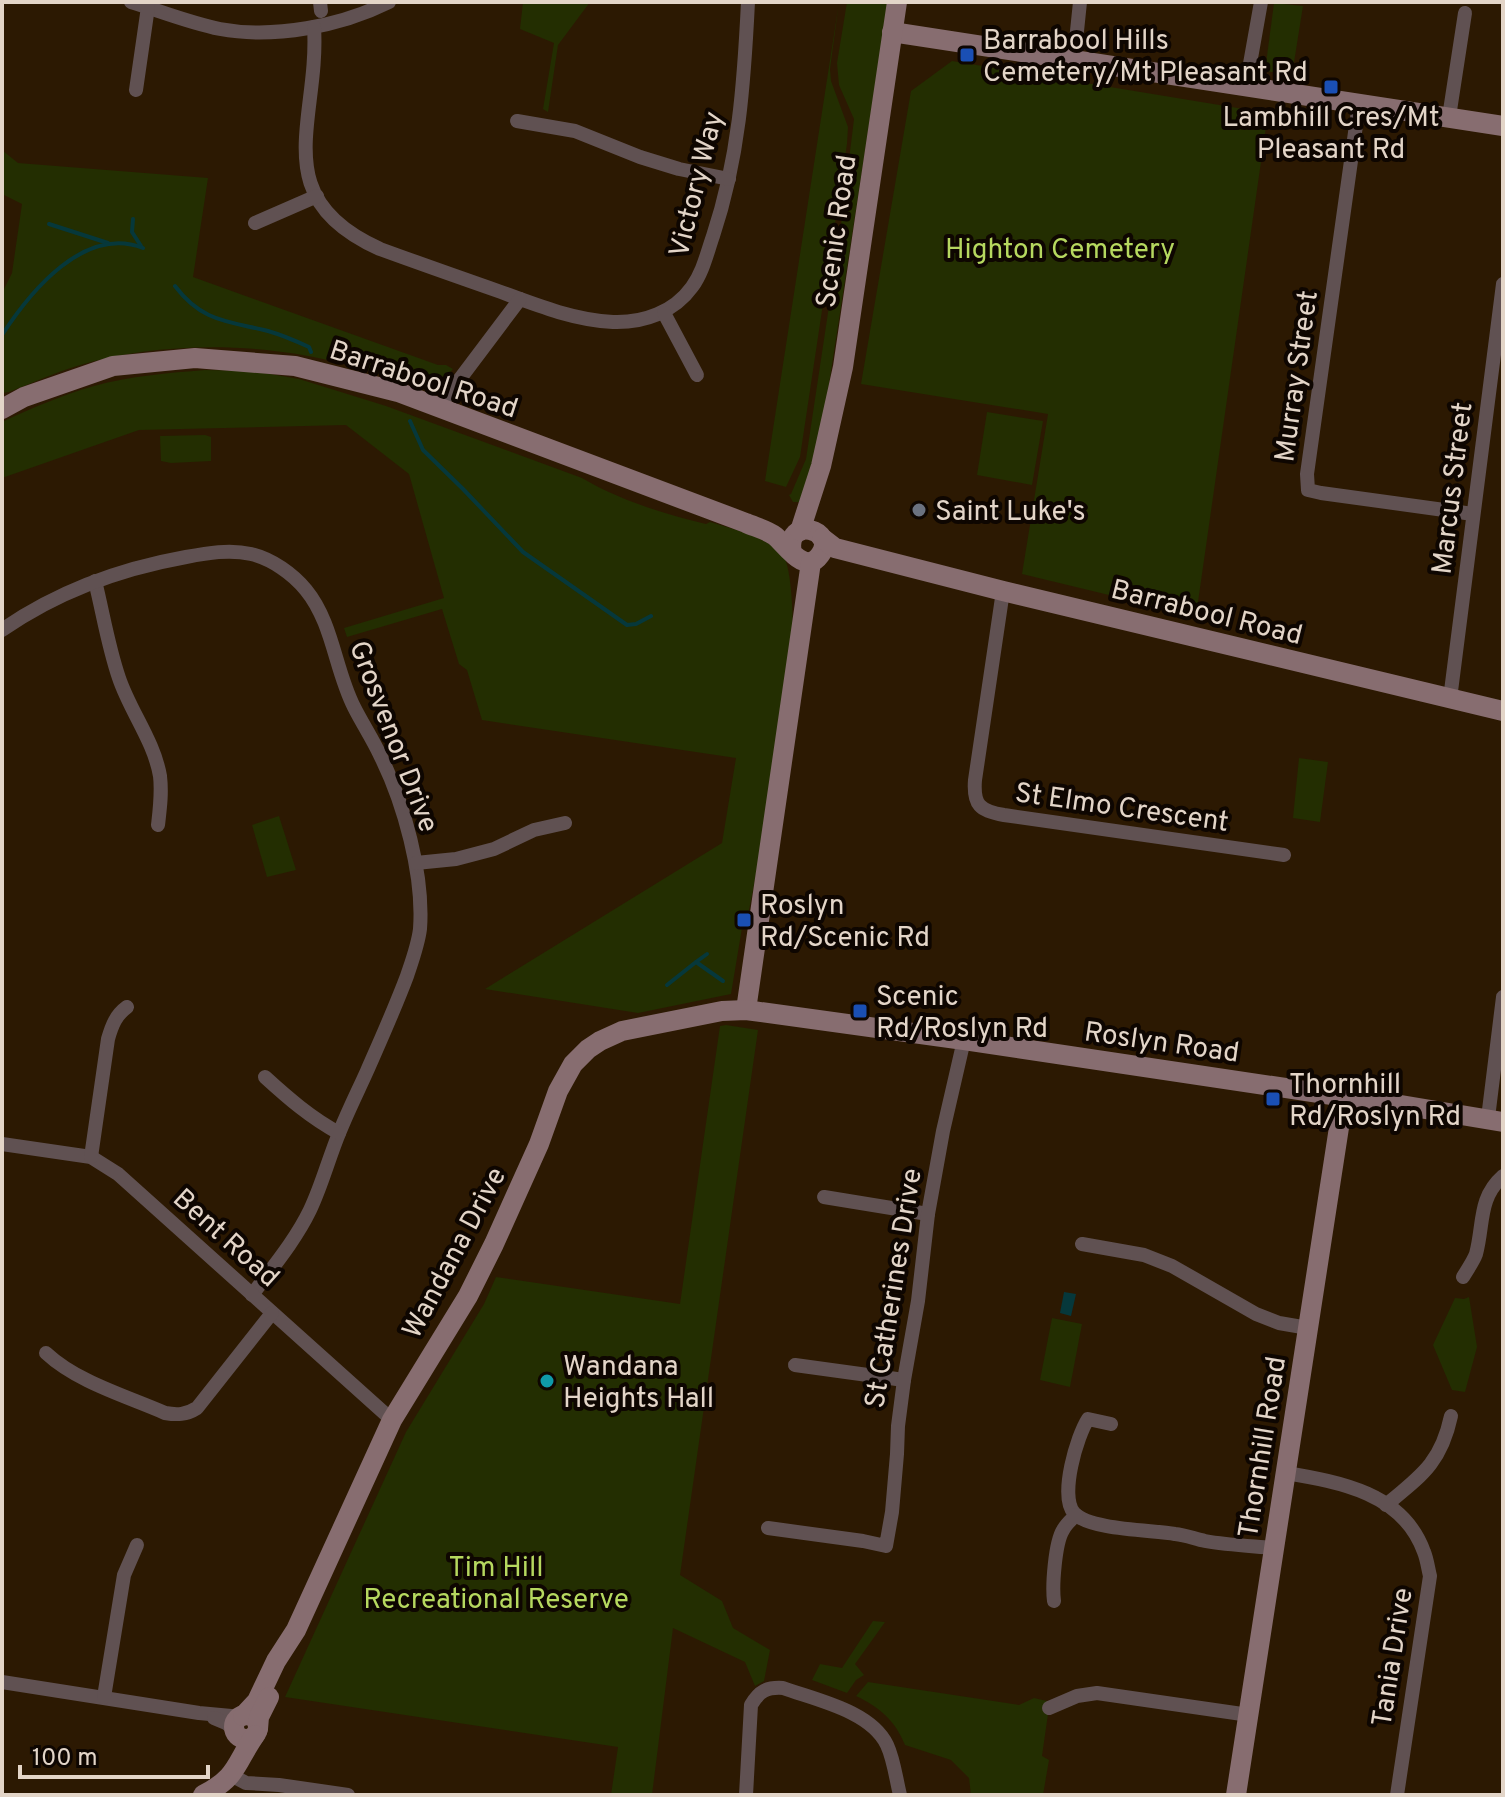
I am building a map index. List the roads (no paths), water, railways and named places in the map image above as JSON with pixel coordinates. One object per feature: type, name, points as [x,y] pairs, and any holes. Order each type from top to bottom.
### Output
[{"type":"street","points":[[131,2],[223,29],[253,31],[314,27],[347,19],[389,2]]},
{"type":"street","name":"Victory Way","points":[[664,313],[693,286],[702,269],[729,179],[743,97],[748,2]]},
{"type":"street","name":"Scenic Road","points":[[810,534],[843,367],[897,2]]},
{"type":"street","points":[[1074,60],[1080,2]]},
{"type":"street","points":[[1246,86],[1261,2]]},
{"type":"street","points":[[136,90],[148,7]]},
{"type":"street","points":[[1449,117],[1465,13]]},
{"type":"street","points":[[314,27],[315,51],[304,148],[309,176],[317,196],[334,220],[357,238],[380,249],[579,317],[612,322],[639,321],[664,313],[697,375]]},
{"type":"street","points":[[892,32],[1503,126]]},
{"type":"street","name":"Murray Street","points":[[1359,104],[1307,474],[1308,490],[1473,514]]},
{"type":"street","points":[[517,121],[575,131],[640,157],[729,179]]},
{"type":"street","points":[[255,223],[317,196]]},
{"type":"street","name":"Marcus Street","points":[[1450,699],[1503,284]]},
{"type":"street","points":[[438,408],[520,299]]},
{"type":"street","name":"Barrabool Road","points":[[2,409],[24,397],[113,366],[195,358],[295,366],[398,392],[772,534],[804,558],[899,565]]},
{"type":"street","name":"Barrabool Road","points":[[772,534],[810,534],[835,548],[899,565],[1503,711]]},
{"type":"street","points":[[746,1010],[806,600],[802,578],[804,558],[791,544],[810,534],[824,546],[821,554],[804,558]]},
{"type":"street","name":"Grosvenor Drive","points":[[2,630],[69,591],[155,562],[229,551],[267,559],[305,589],[324,621],[346,691],[392,782],[416,863],[420,932],[414,956],[309,1211],[297,1233],[252,1295]]},
{"type":"street","points":[[95,581],[112,658],[159,772],[162,797],[158,825]]},
{"type":"street","name":"St Elmo Crescent","points":[[1003,591],[975,780],[975,797],[980,807],[998,814],[1284,855]]},
{"type":"street","points":[[416,863],[456,859],[494,849],[534,830],[565,823]]},
{"type":"street","points":[[1495,1120],[1503,997]]},
{"type":"street","points":[[91,1157],[108,1039],[119,1013],[127,1007]]},
{"type":"street","name":"Roslyn Road","points":[[746,1010],[964,1040],[1342,1100],[1495,1120]]},
{"type":"street","name":"Wandana Drive","points":[[203,1795],[221,1785],[232,1769],[245,1726],[259,1717],[392,1420],[468,1296],[539,1144],[558,1091],[573,1064],[588,1049],[622,1031],[722,1011],[746,1010]]},
{"type":"street","name":"St Catherines Drive","points":[[768,1528],[886,1546],[892,1512],[897,1430],[918,1301],[928,1214],[964,1040]]},
{"type":"street","points":[[265,1077],[300,1107],[339,1133]]},
{"type":"street","name":"Thornhill Road","points":[[1236,1795],[1342,1100]]},
{"type":"street","name":"Bent Road","points":[[2,1144],[91,1157],[118,1174],[392,1420]]},
{"type":"street","points":[[1463,1277],[1475,1257],[1487,1195],[1503,1176]]},
{"type":"street","points":[[824,1197],[928,1214]]},
{"type":"street","points":[[1082,1244],[1144,1255],[1172,1266],[1256,1314],[1279,1323],[1308,1328]]},
{"type":"street","points":[[46,1353],[58,1364],[87,1380],[165,1413],[188,1414],[197,1408],[272,1313]]},
{"type":"street","points":[[795,1365],[904,1380]]},
{"type":"street","points":[[1386,1505],[1432,1464],[1448,1431],[1451,1416]]},
{"type":"street","points":[[1111,1424],[1083,1417],[1070,1470],[1069,1504],[1076,1515],[1117,1528],[1174,1533],[1215,1543],[1273,1548]]},
{"type":"street","name":"Tania Drive","points":[[1286,1473],[1337,1482],[1367,1493],[1396,1512],[1416,1535],[1424,1552],[1430,1576],[1397,1795]]},
{"type":"street","points":[[1054,1601],[1059,1540],[1076,1515]]},
{"type":"street","points":[[104,1697],[124,1575],[137,1545]]},
{"type":"street","points":[[2,1682],[199,1713],[245,1726]]},
{"type":"street","points":[[746,1795],[751,1705],[756,1696],[772,1688],[783,1688],[853,1713],[874,1727],[888,1747],[900,1795]]},
{"type":"street","points":[[1049,1708],[1077,1696],[1097,1693],[1249,1715]]},
{"type":"street","points":[[232,1769],[279,1785],[348,1795]]},
{"type":"street","name":"Wandana Drive","points":[[194,1795],[232,1769]]},
{"type":"water","points":[[1064,1292],[1076,1294],[1071,1316],[1060,1313]]},
{"type":"waterway","points":[[133,219],[132,232],[141,246]]},
{"type":"waterway","points":[[49,224],[108,243]]},
{"type":"waterway","points":[[2,335],[43,283],[80,254],[100,246],[121,243],[143,248]]},
{"type":"waterway","points":[[175,286],[195,307],[206,313],[228,322],[284,336],[309,347],[311,352]]},
{"type":"waterway","points":[[410,421],[423,450],[523,552],[627,625],[651,616]]},
{"type":"waterway","points":[[696,962],[707,954]]},
{"type":"waterway","points":[[667,985],[696,962],[723,981]]},
{"type":"place","name":"Barrabool Hills Cemetery/Mt Pleasant Rd","points":[[967,55]]},
{"type":"place","name":"Lambhill Cres/Mt Pleasant Rd","points":[[1331,87]]},
{"type":"place","name":"Saint Luke's","points":[[919,510]]},
{"type":"place","name":"Roslyn Rd/Scenic Rd","points":[[744,920]]},
{"type":"place","name":"Scenic Rd/Roslyn Rd","points":[[860,1011]]},
{"type":"place","name":"Thornhill Rd/Roslyn Rd","points":[[1273,1099]]},
{"type":"place","name":"Wandana Heights Hall","points":[[547,1381]]},
{"type":"park label","name":"Highton Cemetery","points":[[1060,248]]},
{"type":"park label","name":"Tim Hill Recreational Reserve","points":[[496,1582]]}]
